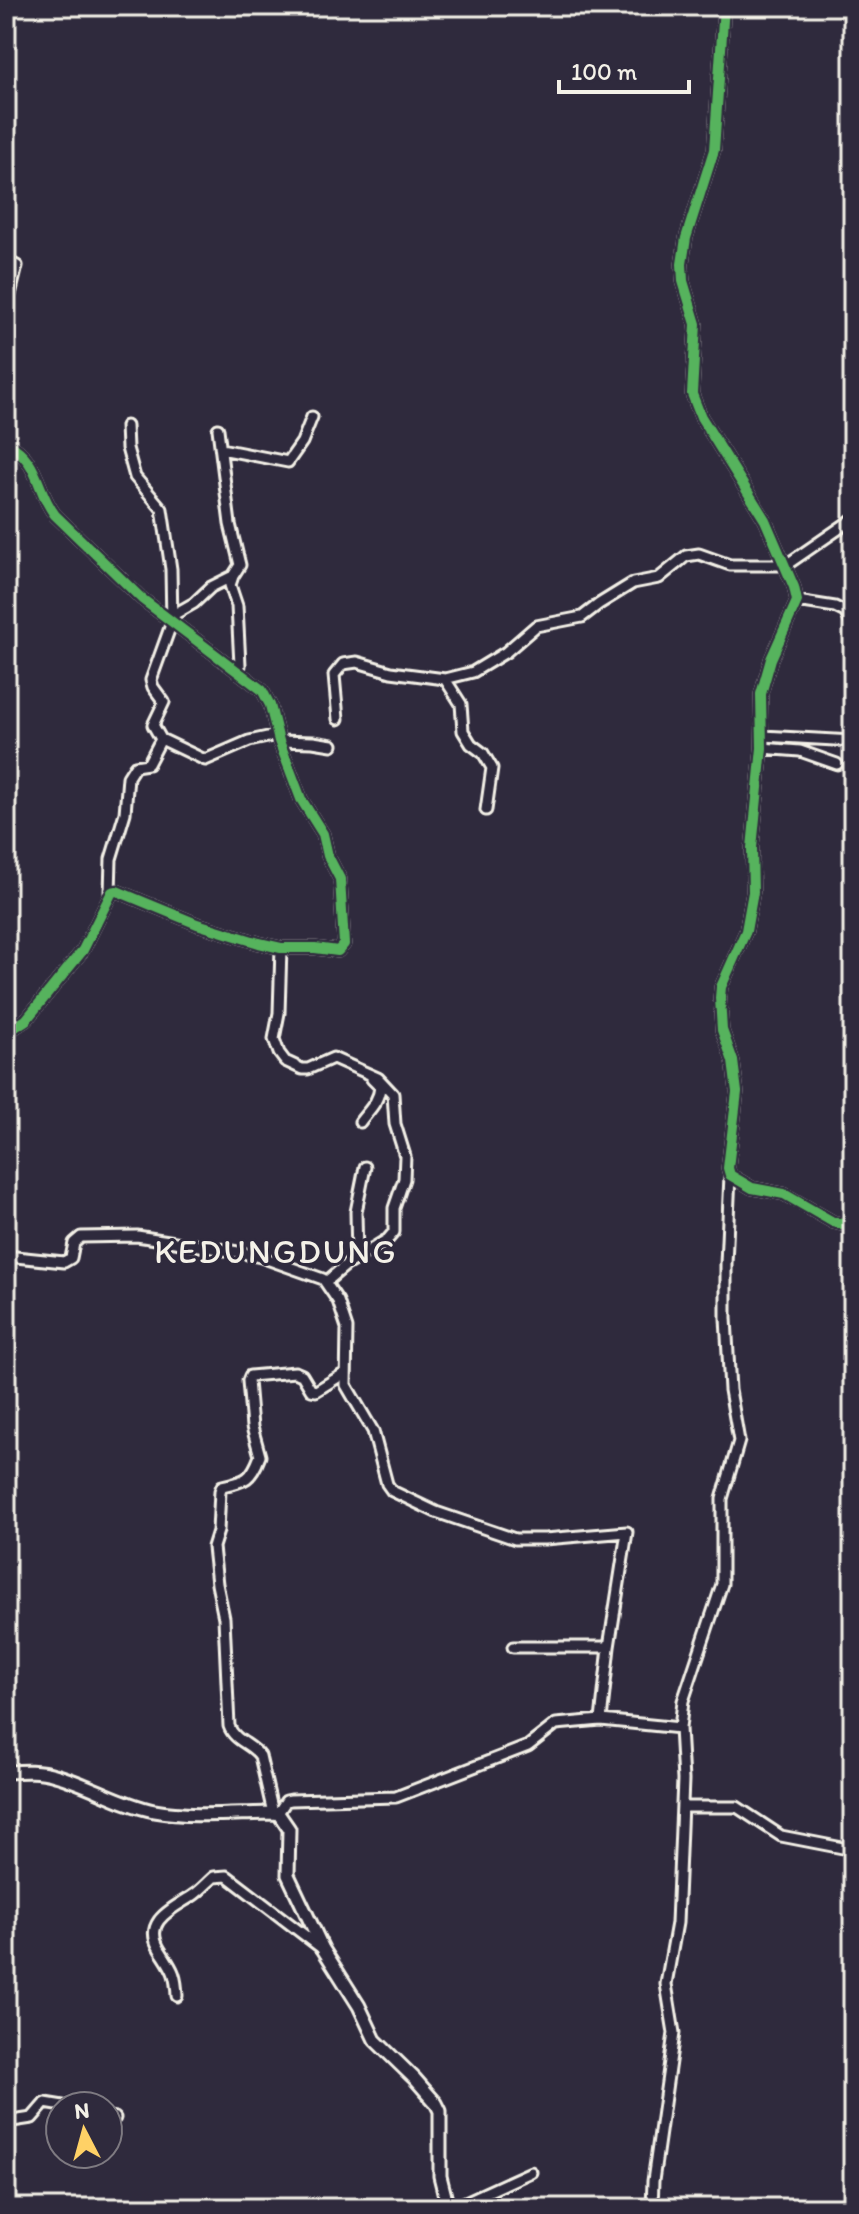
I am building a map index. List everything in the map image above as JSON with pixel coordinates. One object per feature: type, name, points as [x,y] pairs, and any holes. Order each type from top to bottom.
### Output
[{"type":"street","points":[[652,2208],[674,2033],[666,1984],[677,1923],[683,1701],[722,1584],[722,1499],[739,1441],[730,1390],[726,1318],[729,1160],[737,1092],[733,1061],[722,1030],[720,998],[721,987],[746,931],[753,892],[752,848],[763,736],[760,713],[765,677],[797,601],[786,565],[765,520],[701,417],[692,394],[696,324],[683,281],[682,264],[686,238],[714,150],[724,6]]},
{"type":"street","points":[[6,260],[16,264],[17,268],[6,311]]},
{"type":"street","points":[[221,449],[288,462],[302,442],[312,417]]},
{"type":"street","points":[[126,426],[127,448],[135,477],[162,509],[171,569],[172,618],[151,683],[164,702],[153,725],[161,739],[205,760],[249,741],[278,738],[332,745]]},
{"type":"street","points":[[218,429],[230,524],[240,565],[230,585],[237,606],[239,672]]},
{"type":"street","points":[[6,443],[31,462],[55,515],[131,588],[258,685],[265,695],[301,799],[323,834],[328,856],[340,879],[344,944],[338,951],[309,947],[281,948],[197,924],[117,891],[110,893]]},
{"type":"street","points":[[338,719],[334,675],[336,670],[349,662],[391,672],[445,679],[484,667],[536,626],[582,617],[633,583],[659,578],[686,556],[699,554],[730,565],[786,565],[853,519]]},
{"type":"street","points":[[172,618],[211,587],[233,576]]},
{"type":"street","points":[[797,601],[835,607],[845,612],[853,626]]},
{"type":"street","points":[[445,679],[461,704],[463,731],[492,768],[486,810]]},
{"type":"street","points":[[763,736],[853,741]]},
{"type":"street","points":[[6,1033],[26,1020],[83,950],[110,893],[109,866],[125,813],[128,777],[135,766],[148,764],[161,739]]},
{"type":"street","points":[[762,748],[800,751],[837,764]]},
{"type":"street","points":[[281,948],[279,1013],[274,1039],[279,1053],[285,1061],[302,1069],[333,1058],[383,1081],[393,1094],[395,1124],[405,1156],[404,1179],[394,1208],[394,1232],[326,1282]]},
{"type":"street","points":[[360,1122],[380,1093],[380,1087],[367,1074]]},
{"type":"street","points":[[357,1258],[356,1212],[365,1167]]},
{"type":"street","points":[[730,1175],[752,1188],[784,1194],[833,1222],[841,1224],[853,1220]]},
{"type":"street","points":[[6,1256],[64,1262],[71,1258],[74,1243],[81,1237],[137,1236],[261,1257],[318,1276],[326,1282],[338,1301],[347,1328],[346,1385],[373,1431],[387,1484],[392,1491],[405,1499],[515,1539],[627,1532],[601,1720]]},
{"type":"street","points":[[345,1373],[316,1391],[311,1390],[302,1375],[295,1372],[250,1376],[248,1381],[252,1427],[260,1456],[250,1477],[222,1486],[218,1531],[213,1547],[224,1618],[229,1726],[231,1732],[260,1756],[275,1813],[289,1829],[288,1875],[325,1951],[381,2049],[436,2103],[441,2120],[440,2176],[450,2208],[531,2172]]},
{"type":"street","points":[[513,1647],[609,1647]]},
{"type":"street","points":[[6,1772],[53,1774],[123,1803],[153,1811],[186,1815],[275,1813],[291,1800],[396,1797],[528,1746],[556,1724],[601,1720],[680,1728]]},
{"type":"street","points":[[682,1807],[737,1807],[781,1836],[853,1850]]},
{"type":"street","points":[[177,1996],[176,1974],[158,1948],[153,1932],[158,1920],[167,1911],[200,1891],[214,1877],[227,1876],[325,1951]]},
{"type":"street","points":[[6,2122],[32,2118],[44,2104]]},
{"type":"cycle path","points":[[724,6],[714,150],[686,238],[682,264],[683,281],[696,324],[692,394],[701,417],[765,520],[797,601],[771,659],[761,694],[762,748],[752,848],[753,892],[746,931],[721,987],[722,1030],[733,1061],[737,1092],[728,1168],[730,1175],[752,1188],[784,1194],[833,1222],[841,1224],[853,1220]]},
{"type":"cycle path","points":[[6,443],[31,466],[55,515],[142,599],[262,690],[270,705],[279,741],[301,799],[323,834],[328,856],[340,879],[344,944],[338,951],[281,948],[197,924],[117,891],[112,892],[83,950],[26,1020],[6,1033]]},
{"type":"district","name":"KEDUNGDUNG","points":[[276,1251]]}]
